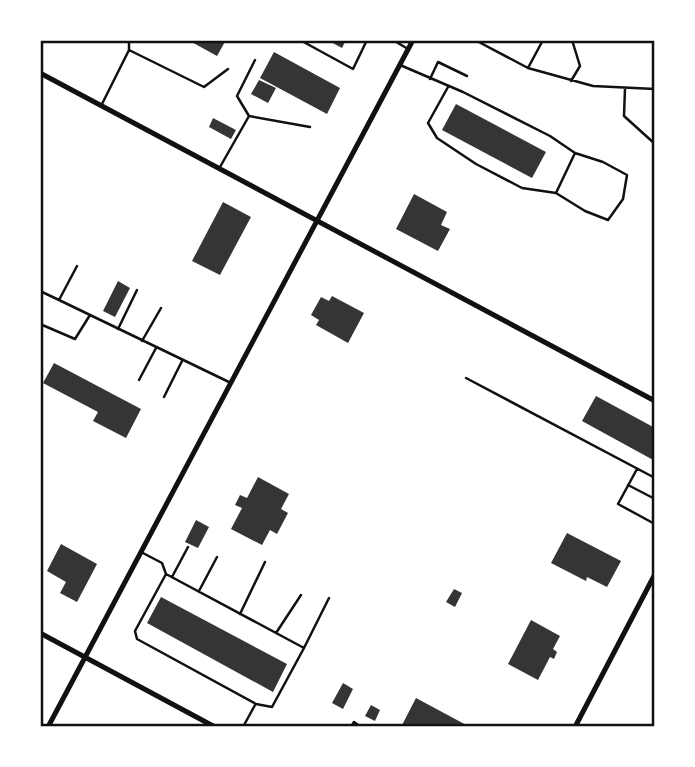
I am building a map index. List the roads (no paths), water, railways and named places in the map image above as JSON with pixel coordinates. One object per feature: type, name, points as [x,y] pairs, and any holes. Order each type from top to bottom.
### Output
[{"type":"street","points":[[48,727],[413,40]]},
{"type":"street","points":[[40,73],[655,401]]},
{"type":"street","points":[[575,727],[655,573]]},
{"type":"street","points":[[40,633],[215,727]]},
{"type":"lane","points":[[101,106],[129,50],[129,40]]},
{"type":"lane","points":[[300,40],[353,68],[367,40]]},
{"type":"lane","points":[[393,40],[408,48]]},
{"type":"lane","points":[[475,40],[528,68],[571,81],[593,86],[655,89]]},
{"type":"lane","points":[[528,68],[543,40]]},
{"type":"lane","points":[[571,81],[580,66],[572,40]]},
{"type":"lane","points":[[129,50],[204,87],[228,69]]},
{"type":"lane","points":[[248,116],[237,96],[255,60]]},
{"type":"lane","points":[[430,79],[438,62],[467,76]]},
{"type":"lane","points":[[400,65],[448,87],[550,136],[575,153],[603,162],[627,175],[623,199],[608,220],[585,211],[556,193],[522,188],[476,164],[437,138],[428,123],[448,87]]},
{"type":"lane","points":[[625,88],[624,116],[655,144]]},
{"type":"lane","points":[[248,116],[310,127]]},
{"type":"lane","points":[[219,170],[248,116]]},
{"type":"lane","points":[[556,193],[575,153]]},
{"type":"lane","points":[[59,300],[77,266]]},
{"type":"lane","points":[[118,329],[137,290]]},
{"type":"lane","points":[[40,291],[231,383]]},
{"type":"lane","points":[[142,341],[161,308]]},
{"type":"lane","points":[[40,324],[75,339],[90,316]]},
{"type":"lane","points":[[139,380],[156,348]]},
{"type":"lane","points":[[164,397],[183,361]]},
{"type":"lane","points":[[466,378],[655,478]]},
{"type":"lane","points":[[637,469],[618,504],[653,523]]},
{"type":"lane","points":[[628,485],[655,499]]},
{"type":"lane","points":[[172,577],[188,547]]},
{"type":"lane","points":[[141,552],[162,563],[166,573],[172,577],[303,648]]},
{"type":"lane","points":[[199,592],[217,557]]},
{"type":"lane","points":[[240,614],[265,562]]},
{"type":"lane","points":[[166,573],[135,631],[137,639],[256,704],[272,707],[330,598]]},
{"type":"lane","points":[[275,633],[301,595]]},
{"type":"lane","points":[[243,727],[256,704]]},
{"type":"lane","points":[[351,727],[354,722],[361,727]]}]
